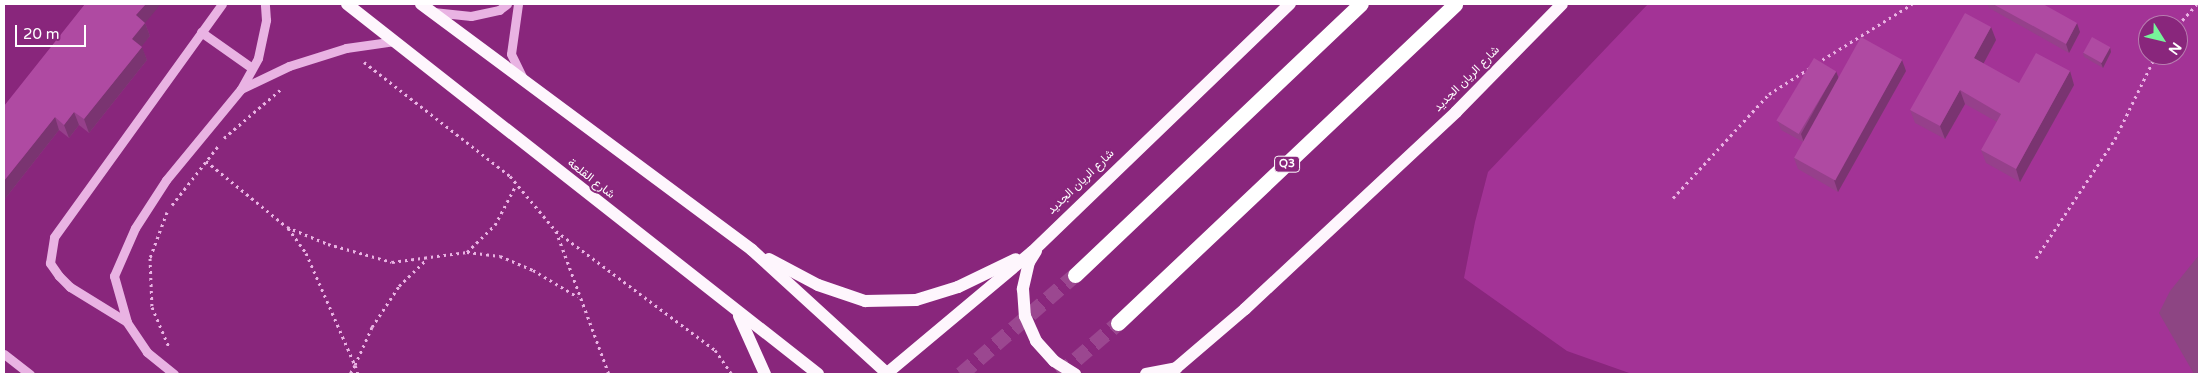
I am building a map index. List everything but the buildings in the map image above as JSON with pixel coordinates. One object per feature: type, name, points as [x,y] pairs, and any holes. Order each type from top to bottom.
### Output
[{"type":"highway","points":[[1075,275],[1361,4]]},
{"type":"highway","name":"Q3","points":[[1118,323],[1455,4]]},
{"type":"main road","name":"شارع القلعة","points":[[347,4],[818,374]]},
{"type":"main road","name":"شارع الريان الجديد","points":[[887,374],[1032,252],[1290,4]]},
{"type":"main road","name":"شارع الريان الجديد","points":[[1172,371],[1245,309],[1456,112],[1562,4]]},
{"type":"main road","points":[[427,8],[752,250],[887,374]]},
{"type":"main road","points":[[1044,239],[1030,262],[1025,280],[1025,316],[1036,341],[1054,361],[1075,374]]},
{"type":"main road","points":[[752,250],[818,285],[865,301],[916,300],[958,287],[1032,252]]},
{"type":"main road","points":[[738,313],[765,374]]},
{"type":"main road","points":[[1146,374],[1172,371]]},
{"type":"lane","points":[[127,322],[70,287],[59,276],[50,262],[54,237],[222,4]]},
{"type":"lane","points":[[174,374],[147,352],[127,322],[114,276],[135,228],[166,180],[241,89],[252,68],[266,20],[265,4]]},
{"type":"lane","points":[[427,8],[471,16],[499,10],[507,4]]},
{"type":"lane","points":[[518,4],[512,54],[524,82]]},
{"type":"lane","points":[[201,32],[252,68]]},
{"type":"lane","points":[[241,89],[289,66],[346,48],[395,41]]},
{"type":"lane","points":[[4,354],[30,374]]},
{"type":"path","points":[[1673,198],[1769,94],[1912,4]]},
{"type":"path","points":[[2187,15],[2197,4]]},
{"type":"path","points":[[346,48],[516,185],[556,231],[714,350],[732,374]]},
{"type":"path","points":[[2036,258],[2116,139],[2151,65]]},
{"type":"path","points":[[170,351],[152,307],[150,258],[167,211],[226,136],[283,88]]},
{"type":"path","points":[[206,161],[287,227],[306,253],[358,374]]},
{"type":"path","points":[[467,252],[495,225],[516,185]]},
{"type":"path","points":[[287,227],[328,244],[392,262],[467,252],[500,256],[533,270],[579,297]]},
{"type":"path","points":[[556,231],[609,374]]},
{"type":"path","points":[[350,374],[372,327],[398,286],[428,258]]},
{"type":"shaded area","points":[[1648,4],[2199,4],[2199,374],[1632,374],[1567,351],[1464,278],[1475,222],[1488,172]]},
{"type":"shaded area","points":[[2199,255],[2199,374],[2194,374],[2159,313],[2170,291]]},
{"type":"tunnel","points":[[961,374],[1075,275]]},
{"type":"tunnel","points":[[1059,374],[1118,323]]}]
